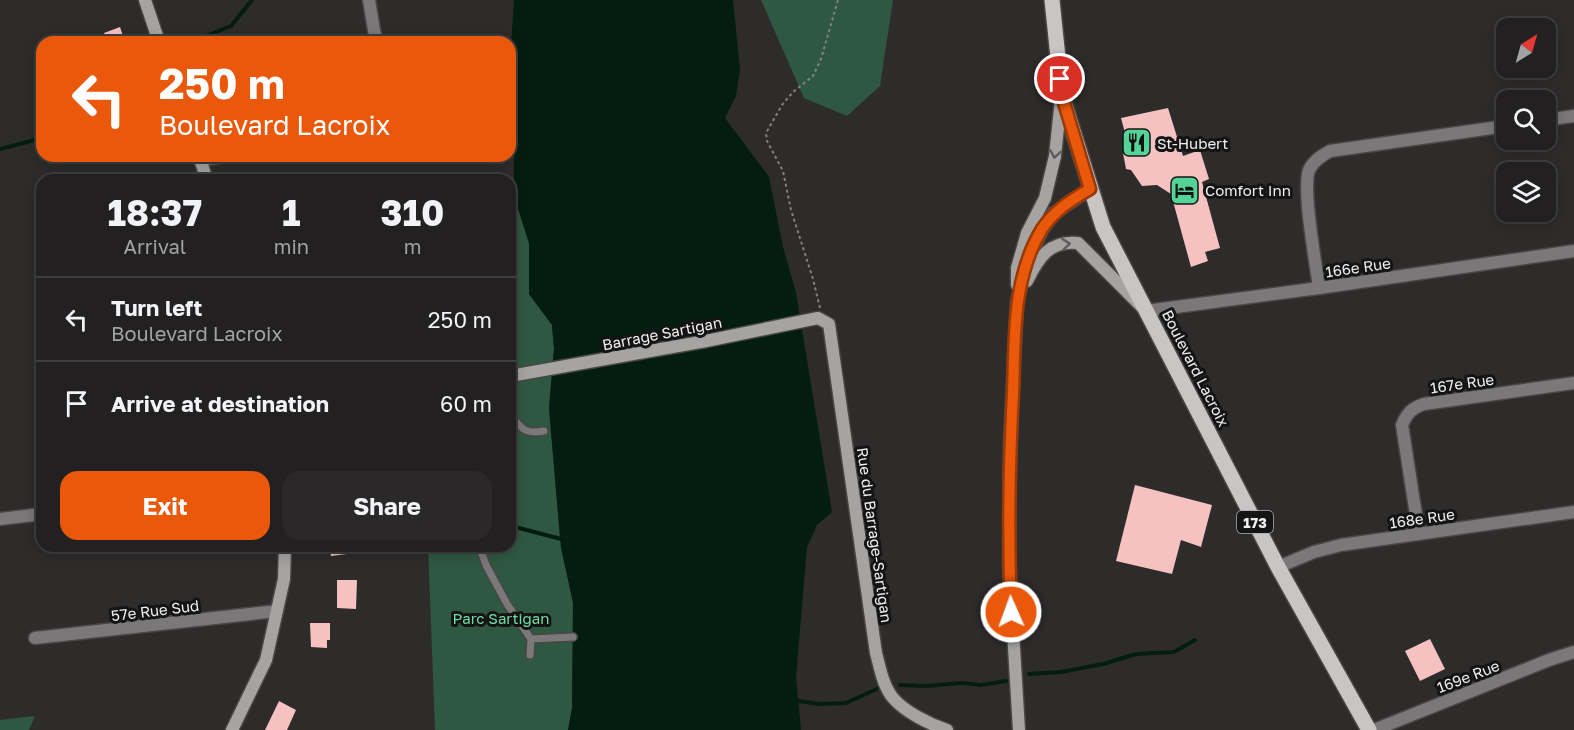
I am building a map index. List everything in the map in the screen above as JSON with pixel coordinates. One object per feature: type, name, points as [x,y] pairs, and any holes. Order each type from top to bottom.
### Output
[{"type":"main road","points":[[145,0],[157,36]]},
{"type":"main road","name":"Boulevard Lacroix","points":[[1052,0],[1062,96],[1103,227],[1278,567],[1369,730]]},
{"type":"main road","points":[[1018,730],[1009,565],[1010,444],[1017,268],[1027,233],[1045,198],[1055,156],[1062,96]]},
{"type":"main road","points":[[1017,301],[1028,260],[1041,230],[1053,214],[1090,189]]},
{"type":"main road","points":[[1017,301],[1035,265],[1053,247],[1064,242],[1078,243],[1146,311]]},
{"type":"main road","name":"Barrage Sartigan","points":[[516,375],[820,319]]},
{"type":"main road","name":"Rue du Barrage-Sartigan","points":[[820,319],[829,324],[831,330],[876,653],[882,677],[893,698],[909,711],[947,730]]},
{"type":"main road","points":[[232,730],[266,660],[284,579],[285,552]]},
{"type":"street","points":[[369,0],[375,36]]},
{"type":"street","points":[[1556,118],[1574,116]]},
{"type":"street","points":[[1319,288],[1307,189],[1310,168],[1317,159],[1329,152],[1496,127]]},
{"type":"street","name":"166e Rue","points":[[1146,311],[1574,251]]},
{"type":"street","name":"167e Rue","points":[[1419,534],[1402,425],[1413,408],[1424,404],[1574,382]]},
{"type":"street","name":"168e Rue","points":[[1278,567],[1341,544],[1574,512]]},
{"type":"street","points":[[0,519],[36,515]]},
{"type":"street","name":"57e Rue Sud","points":[[35,638],[277,610]]},
{"type":"street","name":"169e Rue","points":[[1374,730],[1574,652]]},
{"type":"lane","points":[[516,423],[520,429],[534,433],[544,431]]},
{"type":"lane","points":[[481,552],[507,604],[531,639],[530,655]]},
{"type":"lane","points":[[531,639],[573,637]]},
{"type":"path","points":[[820,319],[813,279],[791,210],[783,171],[767,141],[766,133],[782,105],[793,92],[813,76],[821,59],[837,0]]},
{"type":"green space","points":[[761,0],[893,0],[880,86],[847,116],[804,98]]},
{"type":"green space","name":"Parc Sartigan","points":[[516,202],[529,243],[529,294],[552,325],[554,349],[549,408],[560,539],[573,603],[572,708],[568,730],[435,730],[428,552],[516,552]]},
{"type":"green space","points":[[35,716],[29,730],[0,730],[0,720]]},
{"type":"shaded area","points":[[514,0],[733,0],[740,70],[736,96],[725,118],[769,177],[783,247],[796,293],[832,512],[817,525],[807,547],[796,677],[801,730],[568,730],[572,708],[573,603],[561,548],[549,408],[554,349],[552,325],[529,294],[529,243],[516,202],[514,162],[516,162],[516,36],[512,36]]},
{"type":"building","points":[[120,27],[123,36],[105,36],[104,33]]},
{"type":"building","name":"Comfort Inn","points":[[1168,108],[1183,156],[1200,150],[1209,179],[1202,182],[1220,248],[1205,252],[1208,261],[1191,267],[1171,194],[1157,185],[1142,186],[1131,170],[1126,169],[1123,153],[1130,152],[1121,118]]},
{"type":"building","points":[[1135,485],[1212,505],[1201,547],[1181,540],[1172,574],[1116,561]]},
{"type":"building","points":[[331,552],[362,552],[331,556]]},
{"type":"building","points":[[337,580],[357,580],[356,609],[337,608]]},
{"type":"building","points":[[310,623],[330,623],[330,640],[327,640],[327,648],[311,647]]},
{"type":"building","points":[[1430,639],[1445,669],[1420,681],[1405,651]]},
{"type":"building","points":[[279,701],[296,710],[287,730],[265,730]]},
{"type":"waterway","points":[[206,36],[231,26],[252,0]]},
{"type":"waterway","points":[[0,149],[36,140]]},
{"type":"waterway","points":[[516,527],[565,540]]},
{"type":"waterway","points":[[1029,674],[1061,672],[1103,664],[1136,654],[1174,652],[1195,640]]},
{"type":"waterway","points":[[900,685],[926,686],[962,683],[981,685],[1006,681]]},
{"type":"waterway","points":[[795,697],[798,701],[820,704],[846,703],[879,688]]},
{"type":"place","name":"St-Hubert","points":[[1136,143]]},
{"type":"place","name":"Comfort Inn","points":[[1184,190]]},
{"type":"route","points":[[1011,612],[1010,444],[1017,301],[1028,260],[1041,230],[1053,214],[1090,189],[1062,96],[1060,79]]}]
